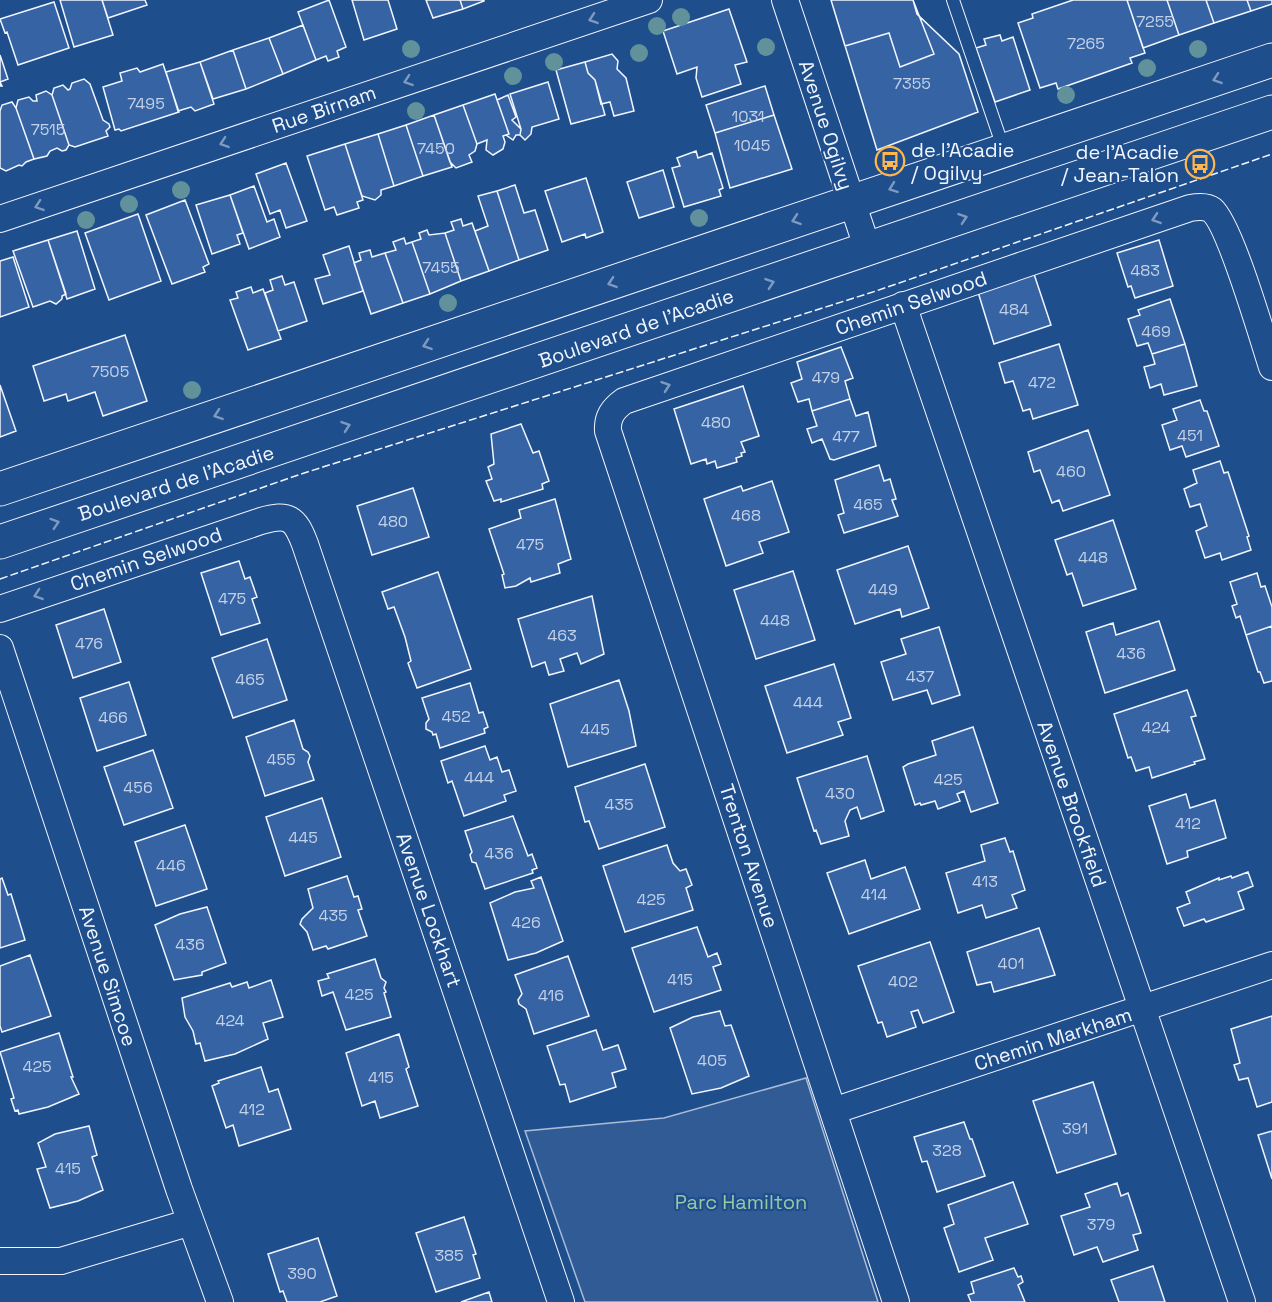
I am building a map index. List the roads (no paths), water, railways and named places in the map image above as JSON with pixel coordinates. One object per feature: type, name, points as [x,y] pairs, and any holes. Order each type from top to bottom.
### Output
[{"type":"main road","points":[[0,489],[1272,60]]},
{"type":"main road","name":"Boulevard de l'Acadie","points":[[0,542],[1272,112]]},
{"type":"street","name":"Rue Birnam","points":[[0,219],[648,0]]},
{"type":"street","name":"Avenue Ogilvy","points":[[785,0],[868,250]]},
{"type":"street","name":"Chemin Selwood","points":[[613,409],[624,401],[1180,210],[1197,207],[1212,210],[1226,232],[1272,367]]},
{"type":"street","name":"Avenue Brookfield","points":[[903,305],[1242,1302]]},
{"type":"street","name":"Trenton Avenue","points":[[613,409],[607,422],[608,431],[896,1302]]},
{"type":"street","name":"Chemin Selwood","points":[[0,609],[275,517],[288,517],[298,530]]},
{"type":"street","name":"Avenue Lockhart","points":[[298,530],[561,1302]]},
{"type":"street","name":"Avenue Simcoe","points":[[0,648],[191,1222],[220,1302]]},
{"type":"street","name":"Chemin Markham","points":[[833,1111],[1272,965]]},
{"type":"street","points":[[0,1261],[61,1261],[191,1222]]},
{"type":"lane","points":[[953,0],[1005,151]]},
{"type":"place","name":"de l'Acadie / Ogilvy","points":[[890,161]]},
{"type":"place","name":"de l'Acadie / Jean-Talon","points":[[1200,164]]},
{"type":"park label","name":"Parc Hamilton","points":[[741,1202]]}]
